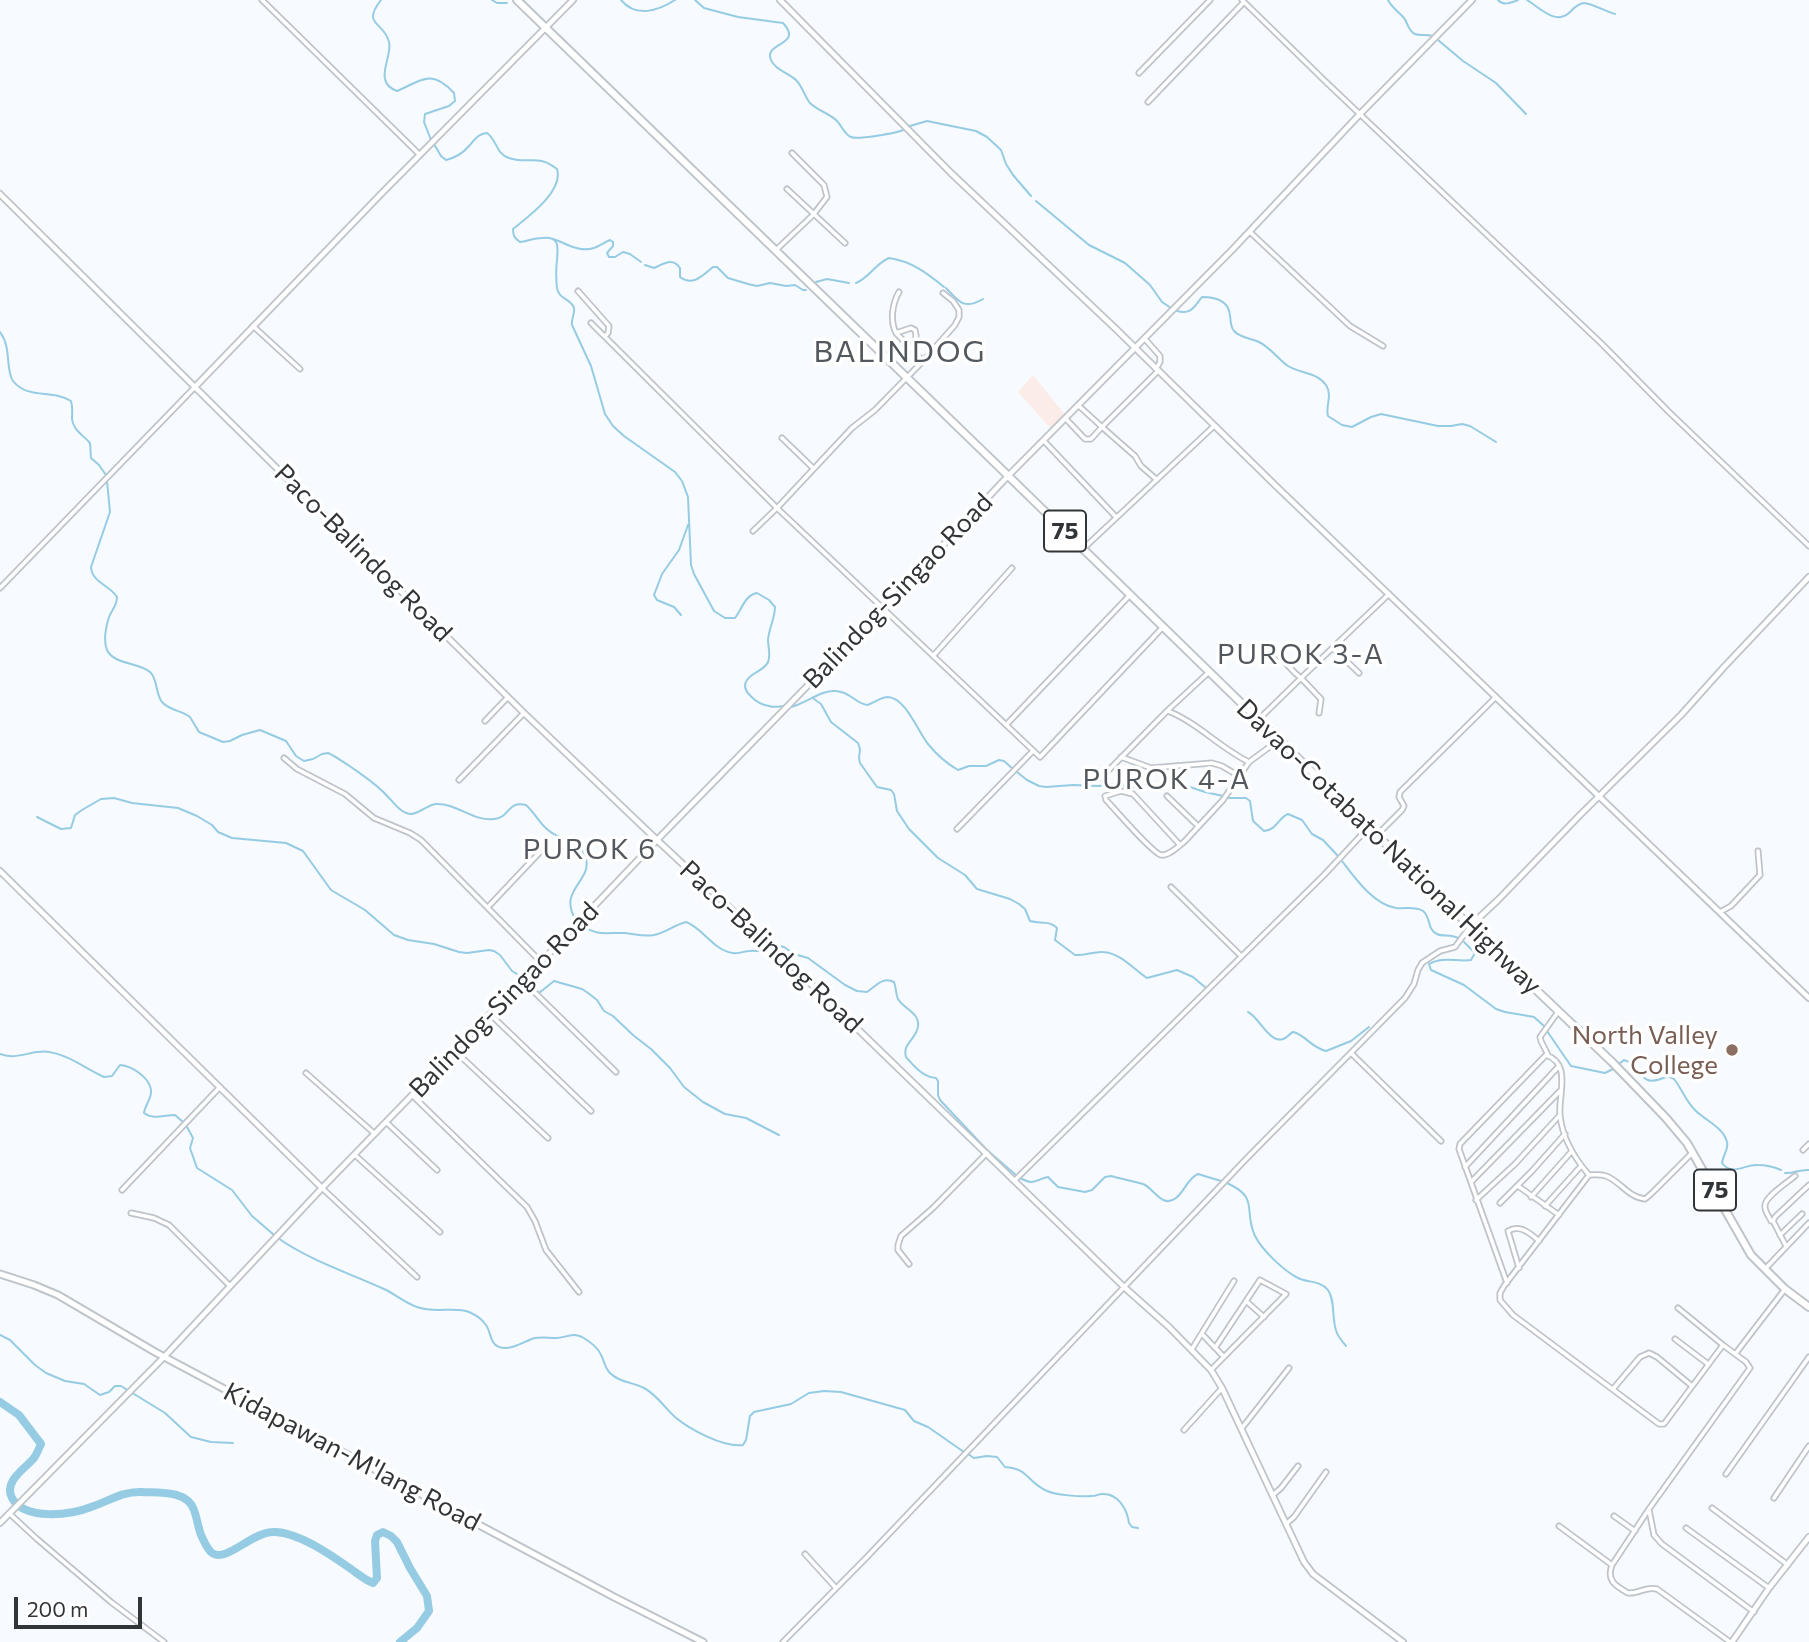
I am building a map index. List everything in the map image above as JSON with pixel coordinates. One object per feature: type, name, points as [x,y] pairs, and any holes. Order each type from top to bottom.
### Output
[{"type":"highway","name":"Davao-Cotabato National Highway","points":[[517,0],[1621,1071],[1673,1125],[1693,1152],[1751,1255],[1785,1289],[1809,1307]]},
{"type":"main road","name":"Kidapawan-M'lang Road","points":[[0,1274],[58,1295],[164,1357],[703,1642]]},
{"type":"street","points":[[262,0],[420,155]]},
{"type":"street","points":[[0,588],[573,0]]},
{"type":"street","points":[[780,0],[951,173],[1809,999]]},
{"type":"street","points":[[1139,73],[1210,0]]},
{"type":"street","name":"Balindog-Singao Road","points":[[0,1523],[164,1357],[322,1188],[883,609],[1008,476],[1472,0]]},
{"type":"street","points":[[1148,102],[1243,1],[1809,546]]},
{"type":"street","points":[[776,251],[813,215],[827,197],[824,185],[792,153]]},
{"type":"street","points":[[788,189],[845,243]]},
{"type":"street","name":"Paco-Balindog Road","points":[[0,194],[524,713],[1192,1349],[1211,1370],[1222,1388],[1304,1562],[1313,1574],[1403,1642]]},
{"type":"street","points":[[1249,231],[1350,326],[1383,346]]},
{"type":"street","points":[[578,291],[609,326],[605,336]]},
{"type":"street","points":[[899,292],[893,306],[896,333],[923,361]]},
{"type":"street","points":[[753,531],[858,422],[875,410],[955,325],[960,313],[956,305],[943,293]]},
{"type":"street","points":[[591,323],[777,508],[1040,757],[1163,627]]},
{"type":"street","points":[[253,326],[300,369]]},
{"type":"street","points":[[896,333],[911,328],[915,330],[915,352]]},
{"type":"street","points":[[1066,419],[1088,440],[1102,427],[1157,370],[1160,356],[1145,338]]},
{"type":"street","points":[[1079,406],[1135,456],[1141,466],[1156,479]]},
{"type":"street","points":[[1083,549],[1214,425]]},
{"type":"street","points":[[782,438],[814,468]]},
{"type":"street","points":[[1044,441],[1116,517]]},
{"type":"street","points":[[933,656],[1012,568]]},
{"type":"street","points":[[783,1642],[1248,1157],[1405,998],[1422,963],[1440,951],[1455,947],[1470,926],[1499,900],[1681,715],[1809,577]]},
{"type":"street","points":[[1006,725],[1130,594]]},
{"type":"street","points":[[1258,720],[1389,594]]},
{"type":"street","points":[[1333,648],[1359,673]]},
{"type":"street","points":[[1276,653],[1321,699],[1319,713]]},
{"type":"street","points":[[1101,778],[1209,673]]},
{"type":"street","points":[[485,721],[508,697]]},
{"type":"street","points":[[1377,835],[1402,810],[1404,806],[1399,797],[1400,792],[1496,697]]},
{"type":"street","points":[[1168,710],[1194,724],[1224,748],[1249,762]]},
{"type":"street","points":[[459,780],[524,713]]},
{"type":"street","points":[[1180,845],[1133,794],[1121,791],[1106,795],[1106,800],[1155,851],[1166,855],[1180,845],[1198,827],[1232,789],[1249,762],[1279,740]]},
{"type":"street","points":[[957,828],[1033,751]]},
{"type":"street","points":[[1121,757],[1151,768],[1212,763],[1239,776]]},
{"type":"street","points":[[284,758],[297,769],[345,794],[382,823],[421,840],[541,962]]},
{"type":"street","points":[[1167,796],[1198,827]]},
{"type":"street","points":[[1015,1180],[1369,828]]},
{"type":"street","points":[[1720,912],[1731,906],[1760,875],[1758,851]]},
{"type":"street","points":[[488,907],[540,852]]},
{"type":"street","points":[[0,871],[322,1188],[417,1276]]},
{"type":"street","points":[[1171,887],[1241,956]]},
{"type":"street","points":[[523,981],[616,1072]]},
{"type":"street","points":[[1559,1011],[1540,1037],[1548,1055],[1559,1066],[1562,1074],[1560,1115],[1564,1133],[1572,1151],[1589,1175],[1609,1177],[1636,1197],[1644,1199],[1693,1152]]},
{"type":"street","points":[[491,1014],[591,1111]]},
{"type":"street","points":[[455,1051],[548,1138]]},
{"type":"street","points":[[1350,1053],[1441,1141]]},
{"type":"street","points":[[1507,1283],[1459,1152],[1460,1144],[1542,1057],[1548,1055]]},
{"type":"street","points":[[1465,1167],[1559,1066]]},
{"type":"street","points":[[306,1073],[375,1134]]},
{"type":"street","points":[[122,1190],[220,1087]]},
{"type":"street","points":[[1471,1182],[1560,1091]]},
{"type":"street","points":[[412,1095],[527,1207],[546,1251],[579,1293]]},
{"type":"street","points":[[1476,1200],[1515,1164],[1560,1115]]},
{"type":"street","points":[[386,1122],[437,1170]]},
{"type":"street","points":[[1500,1203],[1564,1133]]},
{"type":"street","points":[[1803,1150],[1809,1144]]},
{"type":"street","points":[[1531,1197],[1572,1151]]},
{"type":"street","points":[[909,1264],[898,1250],[901,1236],[933,1208],[986,1153]]},
{"type":"street","points":[[355,1155],[440,1232]]},
{"type":"street","points":[[1545,1206],[1581,1166]]},
{"type":"street","points":[[1589,1175],[1507,1283],[1499,1297],[1501,1303],[1661,1425],[1723,1345]]},
{"type":"street","points":[[1786,1246],[1765,1205],[1768,1198],[1796,1176]]},
{"type":"street","points":[[1772,1223],[1809,1185]]},
{"type":"street","points":[[1518,1186],[1559,1215]]},
{"type":"street","points":[[131,1213],[169,1225],[230,1286]]},
{"type":"street","points":[[1780,1236],[1802,1214]]},
{"type":"street","points":[[1764,1269],[1809,1223]]},
{"type":"street","points":[[1519,1268],[1508,1231],[1523,1229],[1539,1241]]},
{"type":"street","points":[[1211,1370],[1286,1294],[1260,1280],[1215,1348]]},
{"type":"street","points":[[1192,1349],[1234,1281]]},
{"type":"street","points":[[1736,1353],[1785,1289]]},
{"type":"street","points":[[1246,1301],[1264,1317]]},
{"type":"street","points":[[1678,1308],[1750,1365],[1748,1372],[1649,1509],[1612,1566],[1610,1580],[1631,1594],[1650,1587],[1657,1589],[1731,1642],[1809,1537]]},
{"type":"street","points":[[1202,1334],[1224,1357]]},
{"type":"street","points":[[1675,1339],[1708,1364]]},
{"type":"street","points":[[1613,1389],[1640,1357],[1649,1353],[1693,1386]]},
{"type":"street","points":[[1726,1474],[1809,1357]]},
{"type":"street","points":[[1242,1428],[1289,1368]]},
{"type":"street","points":[[1184,1430],[1222,1388]]},
{"type":"street","points":[[1774,1498],[1809,1448]]},
{"type":"street","points":[[1273,1495],[1297,1466]]},
{"type":"street","points":[[1286,1524],[1326,1472]]},
{"type":"street","points":[[1712,1508],[1788,1565]]},
{"type":"street","points":[[1649,1509],[1654,1535],[1662,1544],[1754,1612]]},
{"type":"street","points":[[10,1512],[29,1532],[111,1602],[164,1642]]},
{"type":"street","points":[[1614,1516],[1635,1531]]},
{"type":"street","points":[[1559,1526],[1612,1566]]},
{"type":"street","points":[[1686,1528],[1769,1588]]},
{"type":"street","points":[[805,1554],[836,1588]]},
{"type":"shaded area","points":[[1033,375],[1066,416],[1052,430],[1018,392]]},
{"type":"waterway","points":[[381,0],[375,8],[373,19],[389,42],[386,82],[397,91],[432,79],[446,85],[454,93],[455,101],[449,106],[425,114],[424,122],[431,140]]},
{"type":"waterway","points":[[492,0],[507,3]]},
{"type":"waterway","points":[[621,0],[627,6],[640,11],[654,10],[675,0]]},
{"type":"waterway","points":[[695,0],[704,8],[738,17],[783,23],[789,36],[772,50],[771,60],[796,80],[810,103],[834,118],[849,136],[869,137],[903,130]]},
{"type":"waterway","points":[[1388,0],[1413,33],[1433,36]]},
{"type":"waterway","points":[[1498,0],[1505,3],[1518,0]]},
{"type":"waterway","points":[[1527,0],[1543,11],[1559,17],[1584,3],[1615,14]]},
{"type":"waterway","points":[[1438,40],[1496,83],[1526,114]]},
{"type":"waterway","points":[[910,126],[927,121],[976,131],[987,137],[1001,150],[1013,175],[1031,196]]},
{"type":"waterway","points":[[434,144],[446,160],[461,154],[478,136],[487,133],[505,156],[516,160],[538,160],[557,169],[558,177],[550,194],[513,229],[514,236],[520,242],[548,238],[557,243],[558,292],[574,308],[572,325],[591,366],[605,414],[624,436],[675,472],[682,481],[688,497],[691,565],[714,611],[725,618],[735,618],[747,599],[757,593],[775,607],[768,640],[768,662],[749,677],[745,684],[751,697],[760,703],[773,707],[785,706]]},
{"type":"waterway","points":[[1036,201],[1089,245],[1125,263],[1171,308]]},
{"type":"waterway","points":[[553,239],[583,249],[594,248],[610,240],[613,246],[607,253],[609,257],[623,252],[641,262]]},
{"type":"waterway","points":[[856,283],[889,258],[918,268],[944,287]]},
{"type":"waterway","points":[[645,265],[654,268],[668,262],[674,263],[680,268],[680,277],[689,281],[698,279],[713,267],[717,267],[728,278],[748,284],[795,285],[806,290]]},
{"type":"waterway","points":[[816,282],[827,279],[849,283]]},
{"type":"waterway","points":[[946,288],[962,303],[971,304],[983,299]]},
{"type":"waterway","points":[[1177,311],[1189,311],[1202,297],[1224,303],[1236,333],[1263,344],[1288,366],[1313,375],[1326,385],[1329,393],[1328,416],[1342,425],[1352,427],[1381,414],[1438,426],[1462,424],[1496,442]]},
{"type":"waterway","points":[[0,332],[6,345],[13,381],[33,393],[56,395],[71,401],[74,426],[90,443],[91,458],[106,475]]},
{"type":"waterway","points":[[107,481],[110,512],[91,567],[94,577],[117,597],[105,634],[110,655],[150,672],[162,702],[190,717],[199,732],[223,742],[260,730],[286,741],[296,756],[304,761],[328,753],[371,781],[408,814],[436,804],[444,804],[479,818],[494,819],[503,816],[515,805],[526,805],[548,830],[575,843],[583,852],[587,867],[570,901],[576,920]]},
{"type":"waterway","points":[[681,615],[674,607],[657,600],[654,595],[662,574],[679,550],[688,525]]},
{"type":"waterway","points":[[791,707],[822,693],[834,691],[845,693],[867,705],[888,697],[906,709],[931,748],[958,770],[969,766],[986,766],[999,760],[1013,769]]},
{"type":"waterway","points":[[814,699],[821,704],[831,722],[858,743],[860,763],[877,787],[891,790],[894,794],[897,811],[909,829],[938,858],[965,875],[977,889],[1019,904],[1025,909],[1030,921],[1048,923],[1057,928],[1055,940],[1075,955],[1109,953],[1121,958],[1147,978],[1177,970],[1193,977],[1206,988]]},
{"type":"waterway","points":[[1017,772],[1027,780],[1046,787],[1111,784],[1143,788],[1172,782],[1223,796]]},
{"type":"waterway","points":[[37,817],[61,829],[71,828],[75,815],[82,810],[101,799],[114,798],[132,803],[178,808],[197,816],[218,832],[232,838],[286,843],[303,851],[331,890],[365,910],[394,935],[459,952],[494,951],[512,971],[522,977]]},
{"type":"waterway","points":[[1228,798],[1246,798],[1250,801],[1253,821],[1264,831],[1272,828],[1288,814],[1302,820],[1312,834],[1323,840],[1338,856]]},
{"type":"waterway","points":[[1342,861],[1365,889],[1380,901],[1396,908],[1420,909],[1434,932],[1458,938]]},
{"type":"waterway","points":[[581,925],[598,933],[647,936],[686,922],[726,951],[773,951]]},
{"type":"waterway","points":[[1464,942],[1475,953],[1471,960],[1439,960],[1429,964],[1431,970],[1464,985],[1496,1009],[1534,1017],[1544,1026]]},
{"type":"waterway","points":[[776,948],[784,947],[794,954],[808,958],[857,991],[867,992],[883,981],[894,982],[898,999],[914,1014],[918,1022],[917,1030],[906,1048],[906,1057],[923,1073],[936,1078],[940,1100],[987,1150],[1017,1176]]},
{"type":"waterway","points":[[527,981],[539,993],[554,981],[582,989],[597,1000],[604,1011],[651,1049],[684,1087],[703,1102],[725,1114],[746,1118],[779,1135]]},
{"type":"waterway","points":[[1248,1012],[1273,1037],[1283,1039],[1293,1032],[1326,1051],[1351,1041],[1369,1027]]},
{"type":"waterway","points":[[1547,1031],[1571,1066],[1605,1073],[1615,1068]]},
{"type":"waterway","points":[[0,1054],[56,1054],[104,1077],[112,1076],[120,1065],[130,1068],[150,1085],[150,1096],[144,1113],[155,1117],[175,1115],[183,1122]]},
{"type":"waterway","points":[[1619,1064],[1624,1060],[1631,1063],[1642,1076],[1651,1081],[1668,1076],[1674,1079],[1693,1107],[1725,1137],[1727,1147],[1722,1163],[1726,1167],[1735,1170],[1761,1165],[1781,1170]]},
{"type":"waterway","points":[[187,1127],[193,1138],[190,1148],[197,1168],[232,1190],[252,1216],[274,1235]]},
{"type":"waterway","points":[[1785,1173],[1809,1170]]},
{"type":"waterway","points":[[1020,1178],[1032,1182],[1048,1177],[1058,1187],[1085,1192],[1092,1190],[1105,1177],[1111,1176],[1143,1184],[1166,1201],[1176,1198],[1198,1174],[1221,1181]]},
{"type":"waterway","points":[[1227,1183],[1244,1194],[1255,1236],[1268,1254],[1292,1275],[1328,1290],[1332,1300],[1335,1328],[1346,1346]]},
{"type":"waterway","points":[[278,1238],[417,1307],[431,1310],[464,1310],[472,1313],[488,1328],[494,1343],[499,1347],[513,1347],[535,1338],[575,1335],[582,1337],[598,1349],[607,1369],[614,1376],[649,1391],[681,1422],[726,1444],[743,1445],[750,1416],[754,1412],[791,1404],[809,1393],[824,1391],[841,1392],[905,1410],[914,1421],[928,1427],[964,1452]]},
{"type":"waterway","points":[[0,1335],[10,1340],[46,1373],[65,1381],[84,1384],[100,1395],[115,1386],[121,1386],[165,1413],[191,1437],[211,1442],[233,1443]]},
{"type":"waterway","points":[[0,1402],[19,1415],[41,1444],[34,1458],[17,1475],[11,1486],[12,1498],[27,1510],[61,1514],[98,1505],[128,1493],[172,1494],[190,1504],[201,1535],[212,1553],[225,1554],[266,1533],[285,1533],[315,1546],[373,1583],[377,1578],[377,1535],[383,1532],[391,1536],[427,1596],[429,1611],[417,1628],[400,1642]]},
{"type":"waterway","points":[[968,1454],[974,1458],[997,1457],[1005,1467],[1019,1470],[1041,1488],[1051,1492],[1075,1496],[1113,1496],[1124,1507],[1132,1527],[1138,1528]]},
{"type":"place","name":"North Valley College","points":[[1732,1050]]},
{"type":"district","name":"BALINDOG","points":[[900,352]]},
{"type":"district","name":"PUROK 3-A","points":[[1301,655]]},
{"type":"district","name":"PUROK 4-A","points":[[1167,780]]},
{"type":"district","name":"PUROK 6","points":[[590,850]]}]
